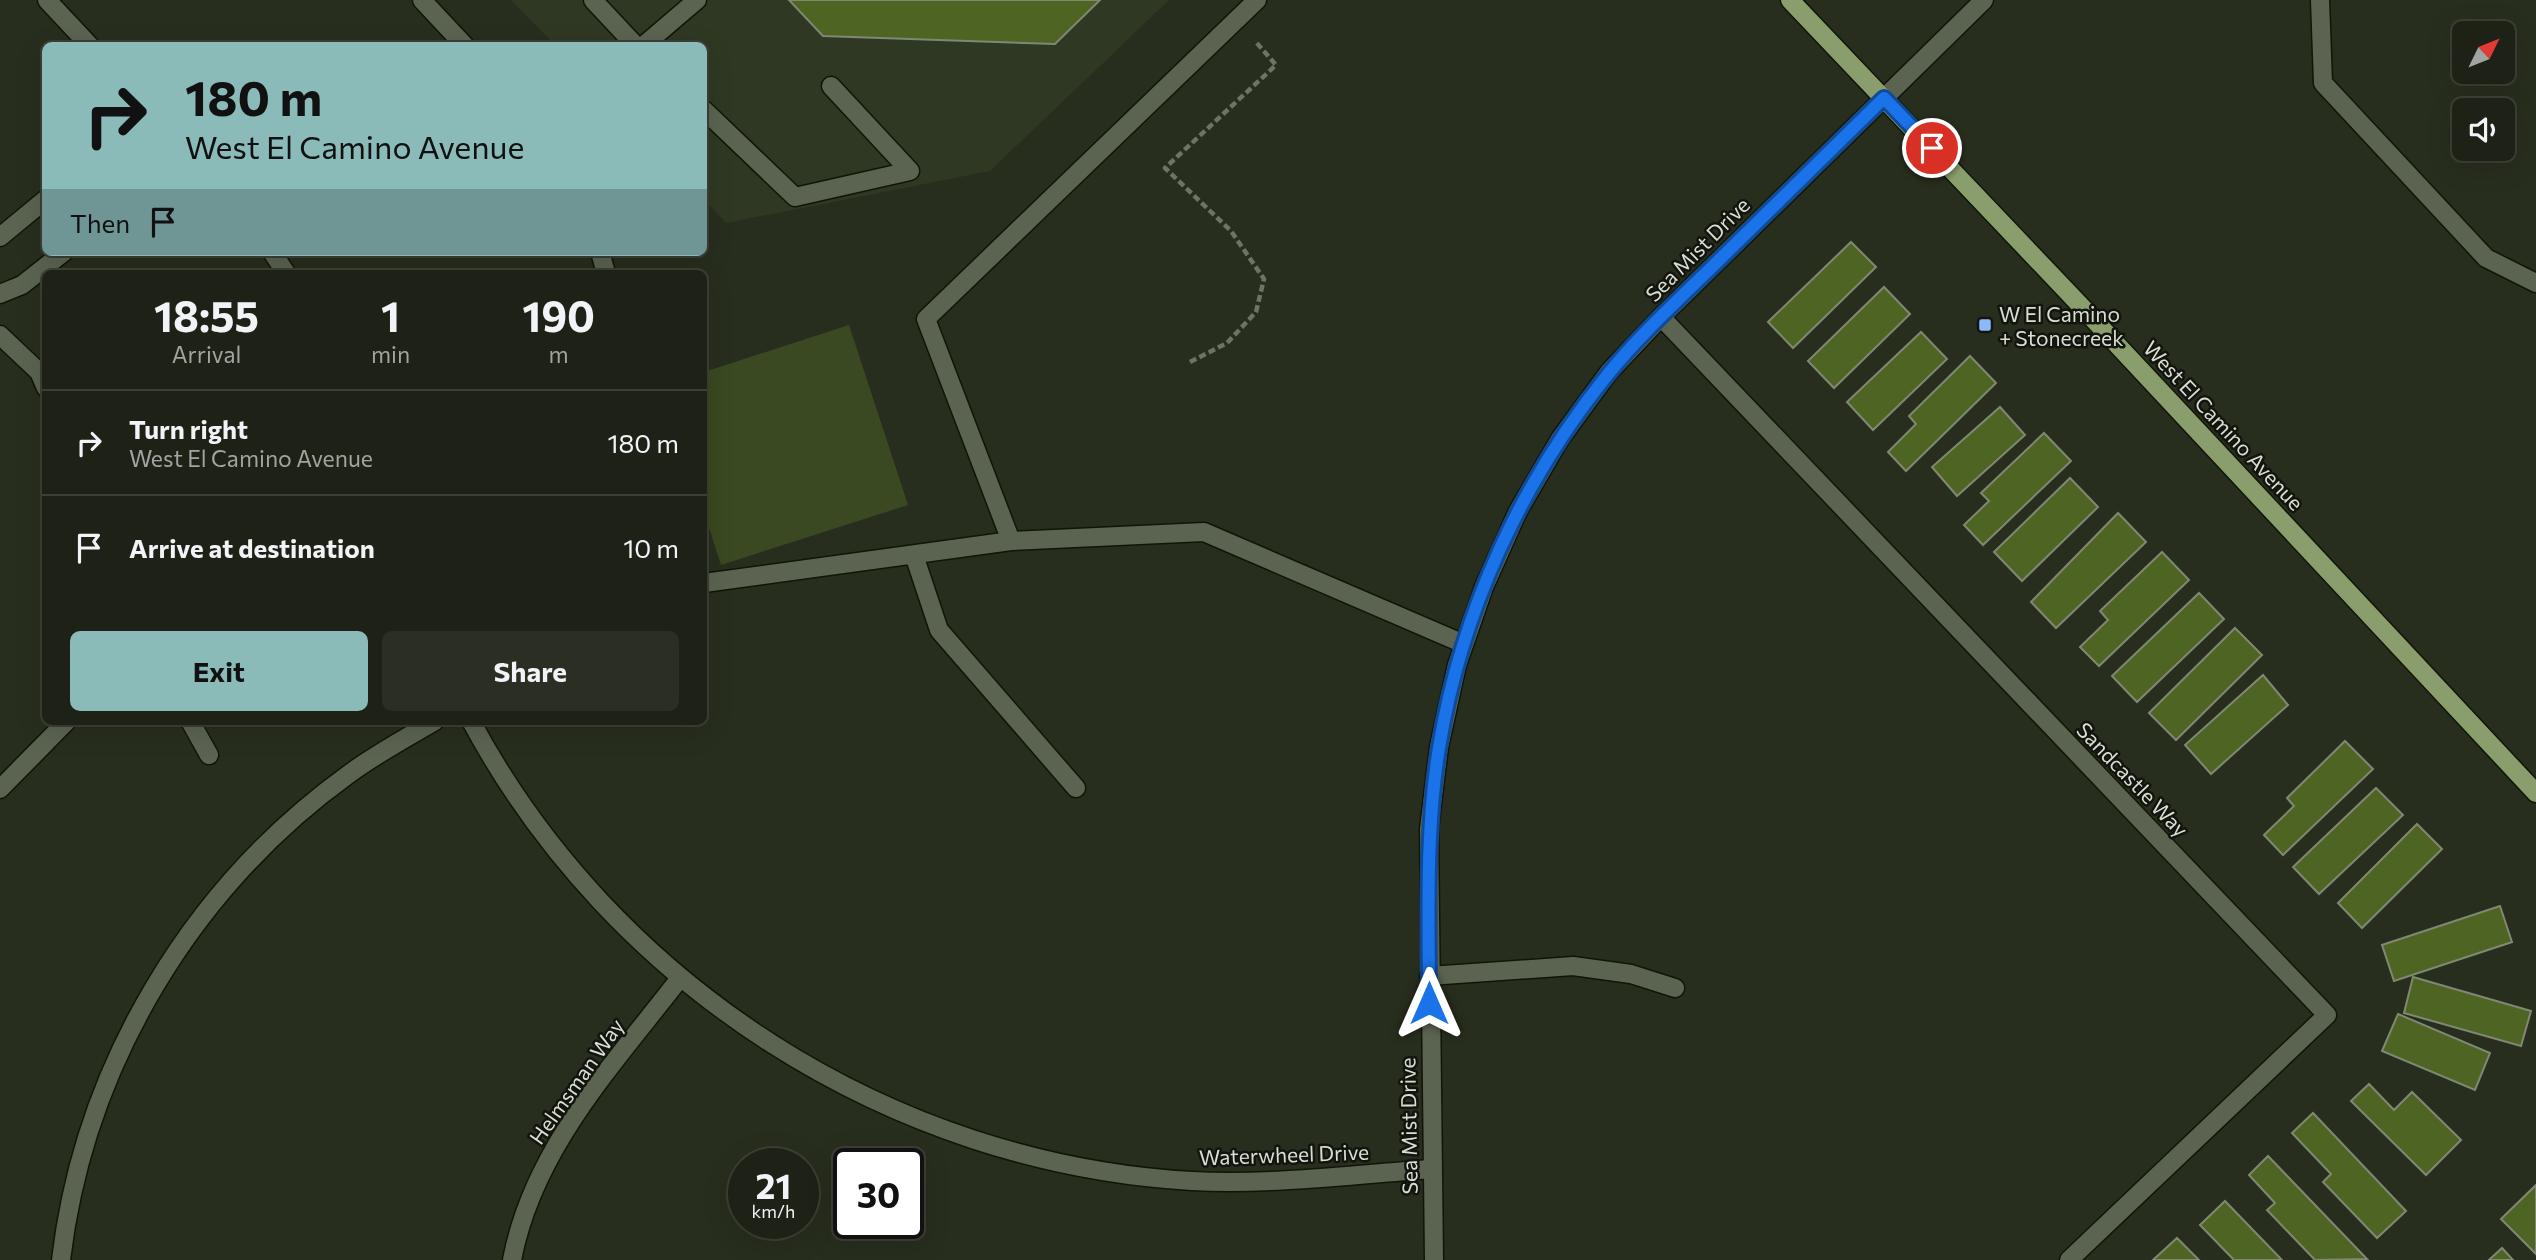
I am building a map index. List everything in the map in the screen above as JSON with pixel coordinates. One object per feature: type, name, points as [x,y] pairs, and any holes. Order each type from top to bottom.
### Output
[{"type":"main road","name":"West El Camino Avenue","points":[[1790,0],[2536,793]]},
{"type":"street","points":[[47,0],[86,42]]},
{"type":"street","points":[[422,0],[462,42]]},
{"type":"street","points":[[593,0],[632,42]]},
{"type":"street","points":[[648,42],[697,0]]},
{"type":"street","points":[[1010,541],[926,319],[1257,0]]},
{"type":"street","name":"Sea Mist Drive","points":[[1434,1260],[1429,829],[1439,747],[1464,644],[1484,587],[1518,510],[1554,450],[1609,372],[1661,317],[1984,0]]},
{"type":"street","points":[[2320,0],[2323,83],[2486,258],[2536,283]]},
{"type":"street","points":[[707,113],[795,197],[910,171],[831,86]]},
{"type":"street","points":[[0,237],[42,202]]},
{"type":"street","points":[[0,294],[23,285],[59,256]]},
{"type":"street","name":"Sandcastle Way","points":[[1661,317],[2327,1015],[2069,1260]]},
{"type":"street","points":[[0,335],[39,372],[42,379]]},
{"type":"street","points":[[707,583],[1010,541],[1204,532],[1464,644]]},
{"type":"street","points":[[914,555],[939,630],[1076,788]]},
{"type":"street","points":[[0,789],[63,725]]},
{"type":"street","points":[[192,725],[209,755]]},
{"type":"street","points":[[61,1260],[65,1226],[81,1154],[105,1084],[136,1018],[173,955],[217,896],[267,842],[351,772],[428,725]]},
{"type":"street","name":"Waterwheel Drive","points":[[473,725],[530,816],[568,866],[630,933],[680,978],[735,1021],[813,1070],[867,1098],[953,1133],[1041,1159],[1101,1170],[1192,1181],[1284,1181],[1431,1169]]},
{"type":"street","points":[[1429,976],[1573,967],[1631,974],[1675,988]]},
{"type":"street","name":"Helmsman Way","points":[[512,1260],[519,1228],[540,1171],[572,1118],[680,978]]},
{"type":"path","points":[[1190,362],[1227,343],[1256,312],[1264,279],[1231,231],[1165,168],[1276,65],[1236,20]]},
{"type":"shaded area","points":[[511,0],[1169,0],[990,171],[726,223],[707,203],[707,42],[552,42]]},
{"type":"green space","points":[[849,325],[908,505],[721,565],[707,521],[707,371]]},
{"type":"building","points":[[789,0],[1100,0],[1055,44],[823,36]]},
{"type":"building","points":[[1851,242],[1876,267],[1793,348],[1768,322]]},
{"type":"building","points":[[1884,287],[1910,314],[1834,388],[1808,361]]},
{"type":"building","points":[[1921,332],[1947,359],[1873,430],[1847,402]]},
{"type":"building","points":[[1970,356],[1996,383],[1906,471],[1888,452],[1916,424],[1909,416]]},
{"type":"building","points":[[2000,407],[2025,435],[1957,496],[1932,467]]},
{"type":"building","points":[[2044,433],[2071,461],[1983,545],[1964,525],[1989,501],[1981,493]]},
{"type":"building","points":[[2070,478],[2098,507],[2022,581],[1994,552]]},
{"type":"building","points":[[2118,513],[2146,542],[2056,628],[2031,602]]},
{"type":"building","points":[[2162,552],[2189,580],[2099,666],[2080,647],[2108,620],[2100,611]]},
{"type":"building","points":[[2199,593],[2224,619],[2137,702],[2112,676]]},
{"type":"building","points":[[2235,628],[2262,655],[2176,740],[2149,713]]},
{"type":"building","points":[[2263,675],[2288,705],[2211,774],[2185,745]]},
{"type":"building","points":[[2345,741],[2373,769],[2283,855],[2264,835],[2294,806],[2287,798]]},
{"type":"building","points":[[2376,788],[2403,815],[2319,894],[2293,867]]},
{"type":"building","points":[[2417,824],[2442,849],[2362,928],[2338,903]]},
{"type":"building","points":[[2500,906],[2512,942],[2394,981],[2382,945]]},
{"type":"building","points":[[2413,977],[2531,1011],[2521,1046],[2404,1013]]},
{"type":"building","points":[[2398,1014],[2490,1053],[2475,1090],[2382,1051]]},
{"type":"building","points":[[2369,1084],[2394,1110],[2412,1092],[2461,1140],[2426,1175],[2351,1101]]},
{"type":"building","points":[[2313,1113],[2406,1211],[2377,1238],[2323,1182],[2331,1174],[2292,1133]]},
{"type":"building","points":[[2268,1156],[2367,1259],[2315,1260],[2267,1210],[2275,1203],[2249,1175]]},
{"type":"building","points":[[2536,1185],[2536,1254],[2501,1219]]},
{"type":"building","points":[[2225,1201],[2282,1260],[2234,1260],[2200,1225]]},
{"type":"building","points":[[2177,1238],[2199,1260],[2153,1260]]},
{"type":"building","points":[[2502,1248],[2513,1260],[2489,1260]]},
{"type":"place","name":"W El Camino + Stonecreek","points":[[1985,325]]},
{"type":"route","points":[[1429,1003],[1429,829],[1439,747],[1457,665],[1484,587],[1518,510],[1560,439],[1609,372],[1661,317],[1884,98],[1932,148]]}]
